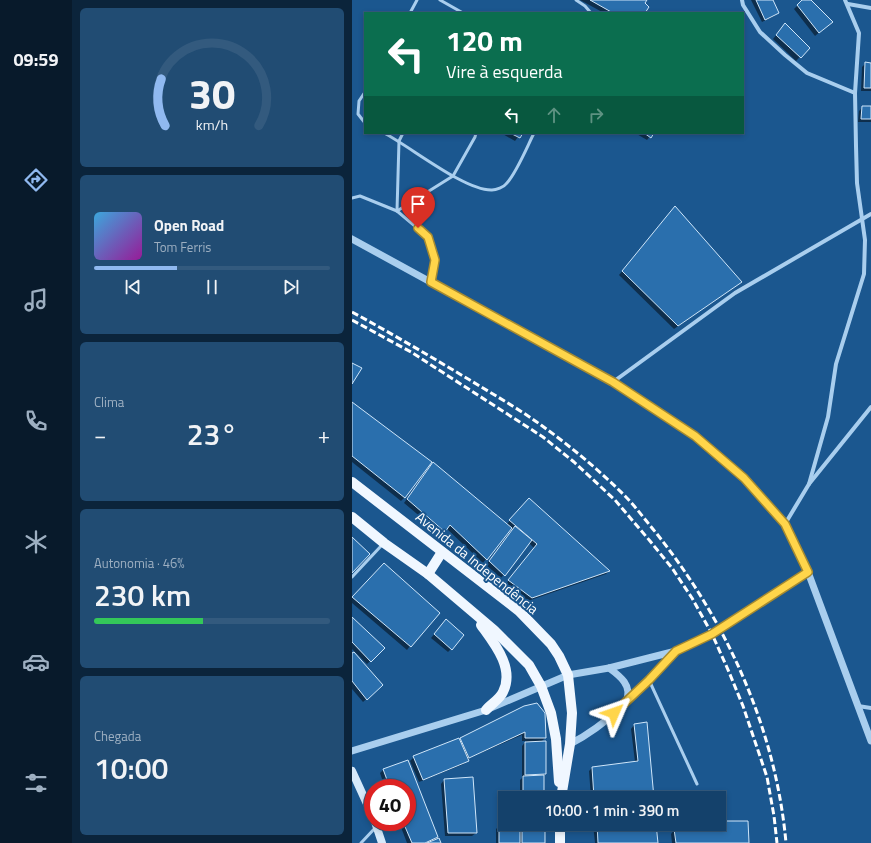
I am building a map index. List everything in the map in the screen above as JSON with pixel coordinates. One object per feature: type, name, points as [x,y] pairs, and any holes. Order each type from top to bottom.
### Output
[{"type":"main road","name":"Avenida da Independência","points":[[352,482],[519,611],[551,644],[559,656],[568,675],[572,713],[570,744],[562,791]]},
{"type":"main road","name":"Avenida da Independência","points":[[352,517],[384,543],[428,574],[514,649],[529,665],[541,686],[551,713],[556,740],[560,791]]},
{"type":"main road","points":[[428,574],[442,552]]},
{"type":"main road","points":[[475,615],[503,660],[506,674],[506,684],[502,694],[486,710]]},
{"type":"main road","points":[[352,770],[364,797]]},
{"type":"main road","points":[[378,831],[382,843]]},
{"type":"main road","points":[[560,831],[560,843]]},
{"type":"street","points":[[742,0],[743,5],[760,32],[806,73],[855,93]]},
{"type":"street","points":[[809,484],[828,417],[836,364],[864,274],[865,240],[857,183],[855,93],[859,33],[845,0]]},
{"type":"street","points":[[848,4],[871,8]]},
{"type":"street","points":[[613,382],[735,293],[871,214]]},
{"type":"street","points":[[352,239],[613,382],[695,436],[744,478],[785,524],[808,572],[871,741]]},
{"type":"street","points":[[785,524],[809,484],[871,406]]},
{"type":"street","points":[[352,751],[486,710],[568,675],[609,668],[676,651],[712,634],[808,572]]},
{"type":"street","points":[[570,744],[600,725],[649,680],[676,651]]},
{"type":"street","points":[[609,668],[619,675],[627,688],[628,696],[625,703]]},
{"type":"street","points":[[858,706],[871,708]]},
{"type":"lane","points":[[411,12],[417,0]]},
{"type":"lane","points":[[440,0],[461,12]]},
{"type":"lane","points":[[576,0],[585,6],[590,12]]},
{"type":"lane","points":[[364,94],[360,102],[358,114],[364,122]]},
{"type":"lane","points":[[386,134],[453,176],[479,188],[494,191],[506,185],[516,169],[534,134]]},
{"type":"lane","points":[[397,211],[399,141],[402,134]]},
{"type":"lane","points":[[397,211],[453,176],[476,134]]},
{"type":"lane","points":[[352,198],[360,196],[397,211],[428,237],[435,260],[431,282]]},
{"type":"lane","points":[[352,577],[384,543]]},
{"type":"lane","points":[[649,680],[697,784]]},
{"type":"lane","points":[[361,843],[370,831]]},
{"type":"building","points":[[590,0],[647,0],[645,3],[649,7],[646,12],[611,12]]},
{"type":"building","points":[[756,0],[773,0],[779,13],[765,20]]},
{"type":"building","points":[[802,0],[811,0],[833,22],[819,33],[797,5]]},
{"type":"building","points":[[785,23],[810,48],[801,58],[776,35]]},
{"type":"building","points":[[865,62],[871,63],[871,88],[864,88]]},
{"type":"building","points":[[862,106],[871,106],[871,119],[861,119]]},
{"type":"building","points":[[512,134],[522,134],[520,138]]},
{"type":"building","points":[[645,134],[653,134],[651,138]]},
{"type":"building","points":[[675,206],[742,282],[678,326],[622,271]]},
{"type":"building","points":[[352,363],[362,368],[352,384]]},
{"type":"building","points":[[352,402],[432,462],[405,498],[352,456]]},
{"type":"building","points":[[433,462],[512,528],[487,560],[450,525],[445,532],[407,499]]},
{"type":"building","points":[[529,498],[610,571],[532,598],[508,580],[537,544],[509,520]]},
{"type":"building","points":[[515,526],[532,540],[505,576],[489,561]]},
{"type":"building","points":[[352,537],[370,554],[352,573]]},
{"type":"building","points":[[384,563],[440,613],[411,647],[352,597]]},
{"type":"building","points":[[352,617],[385,648],[371,662],[352,642]]},
{"type":"building","points":[[446,619],[464,635],[452,650],[434,634]]},
{"type":"building","points":[[354,652],[383,685],[367,700],[352,681],[352,653]]},
{"type":"building","points":[[537,703],[545,713],[546,738],[525,738],[525,732],[469,758],[460,738],[524,706]]},
{"type":"building","points":[[647,722],[653,791],[594,791],[592,767],[638,761],[634,724]]},
{"type":"building","points":[[459,738],[469,761],[423,780],[413,756]]},
{"type":"building","points":[[546,741],[546,774],[525,775],[525,742]]},
{"type":"building","points":[[408,760],[415,779],[387,779],[383,769]]},
{"type":"building","points":[[544,775],[544,791],[523,791],[523,776]]},
{"type":"building","points":[[473,777],[477,833],[448,833],[444,779]]},
{"type":"building","points":[[416,781],[438,837],[425,843],[412,843],[407,831],[416,831]]},
{"type":"building","points":[[726,821],[748,821],[749,843],[676,843],[674,831],[726,831]]},
{"type":"building","points":[[499,831],[520,831],[520,843],[499,843]]},
{"type":"building","points":[[522,831],[545,831],[545,843],[522,843]]},
{"type":"building","points":[[597,831],[657,831],[658,843],[598,843]]},
{"type":"building","points":[[439,838],[441,843],[427,843]]},
{"type":"railway","points":[[352,312],[451,369],[534,420],[563,441],[594,467],[633,504],[682,568],[705,604],[726,641],[744,679],[759,719],[771,759],[780,801],[786,843]]},
{"type":"railway","points":[[352,320],[411,352],[543,437],[574,462],[615,500],[672,568],[692,598],[712,634],[743,706],[767,777],[777,843]]},
{"type":"route","points":[[418,228],[428,237],[435,260],[431,282],[613,382],[695,436],[744,478],[785,524],[808,572],[712,634],[676,651],[649,680],[614,713]]}]
